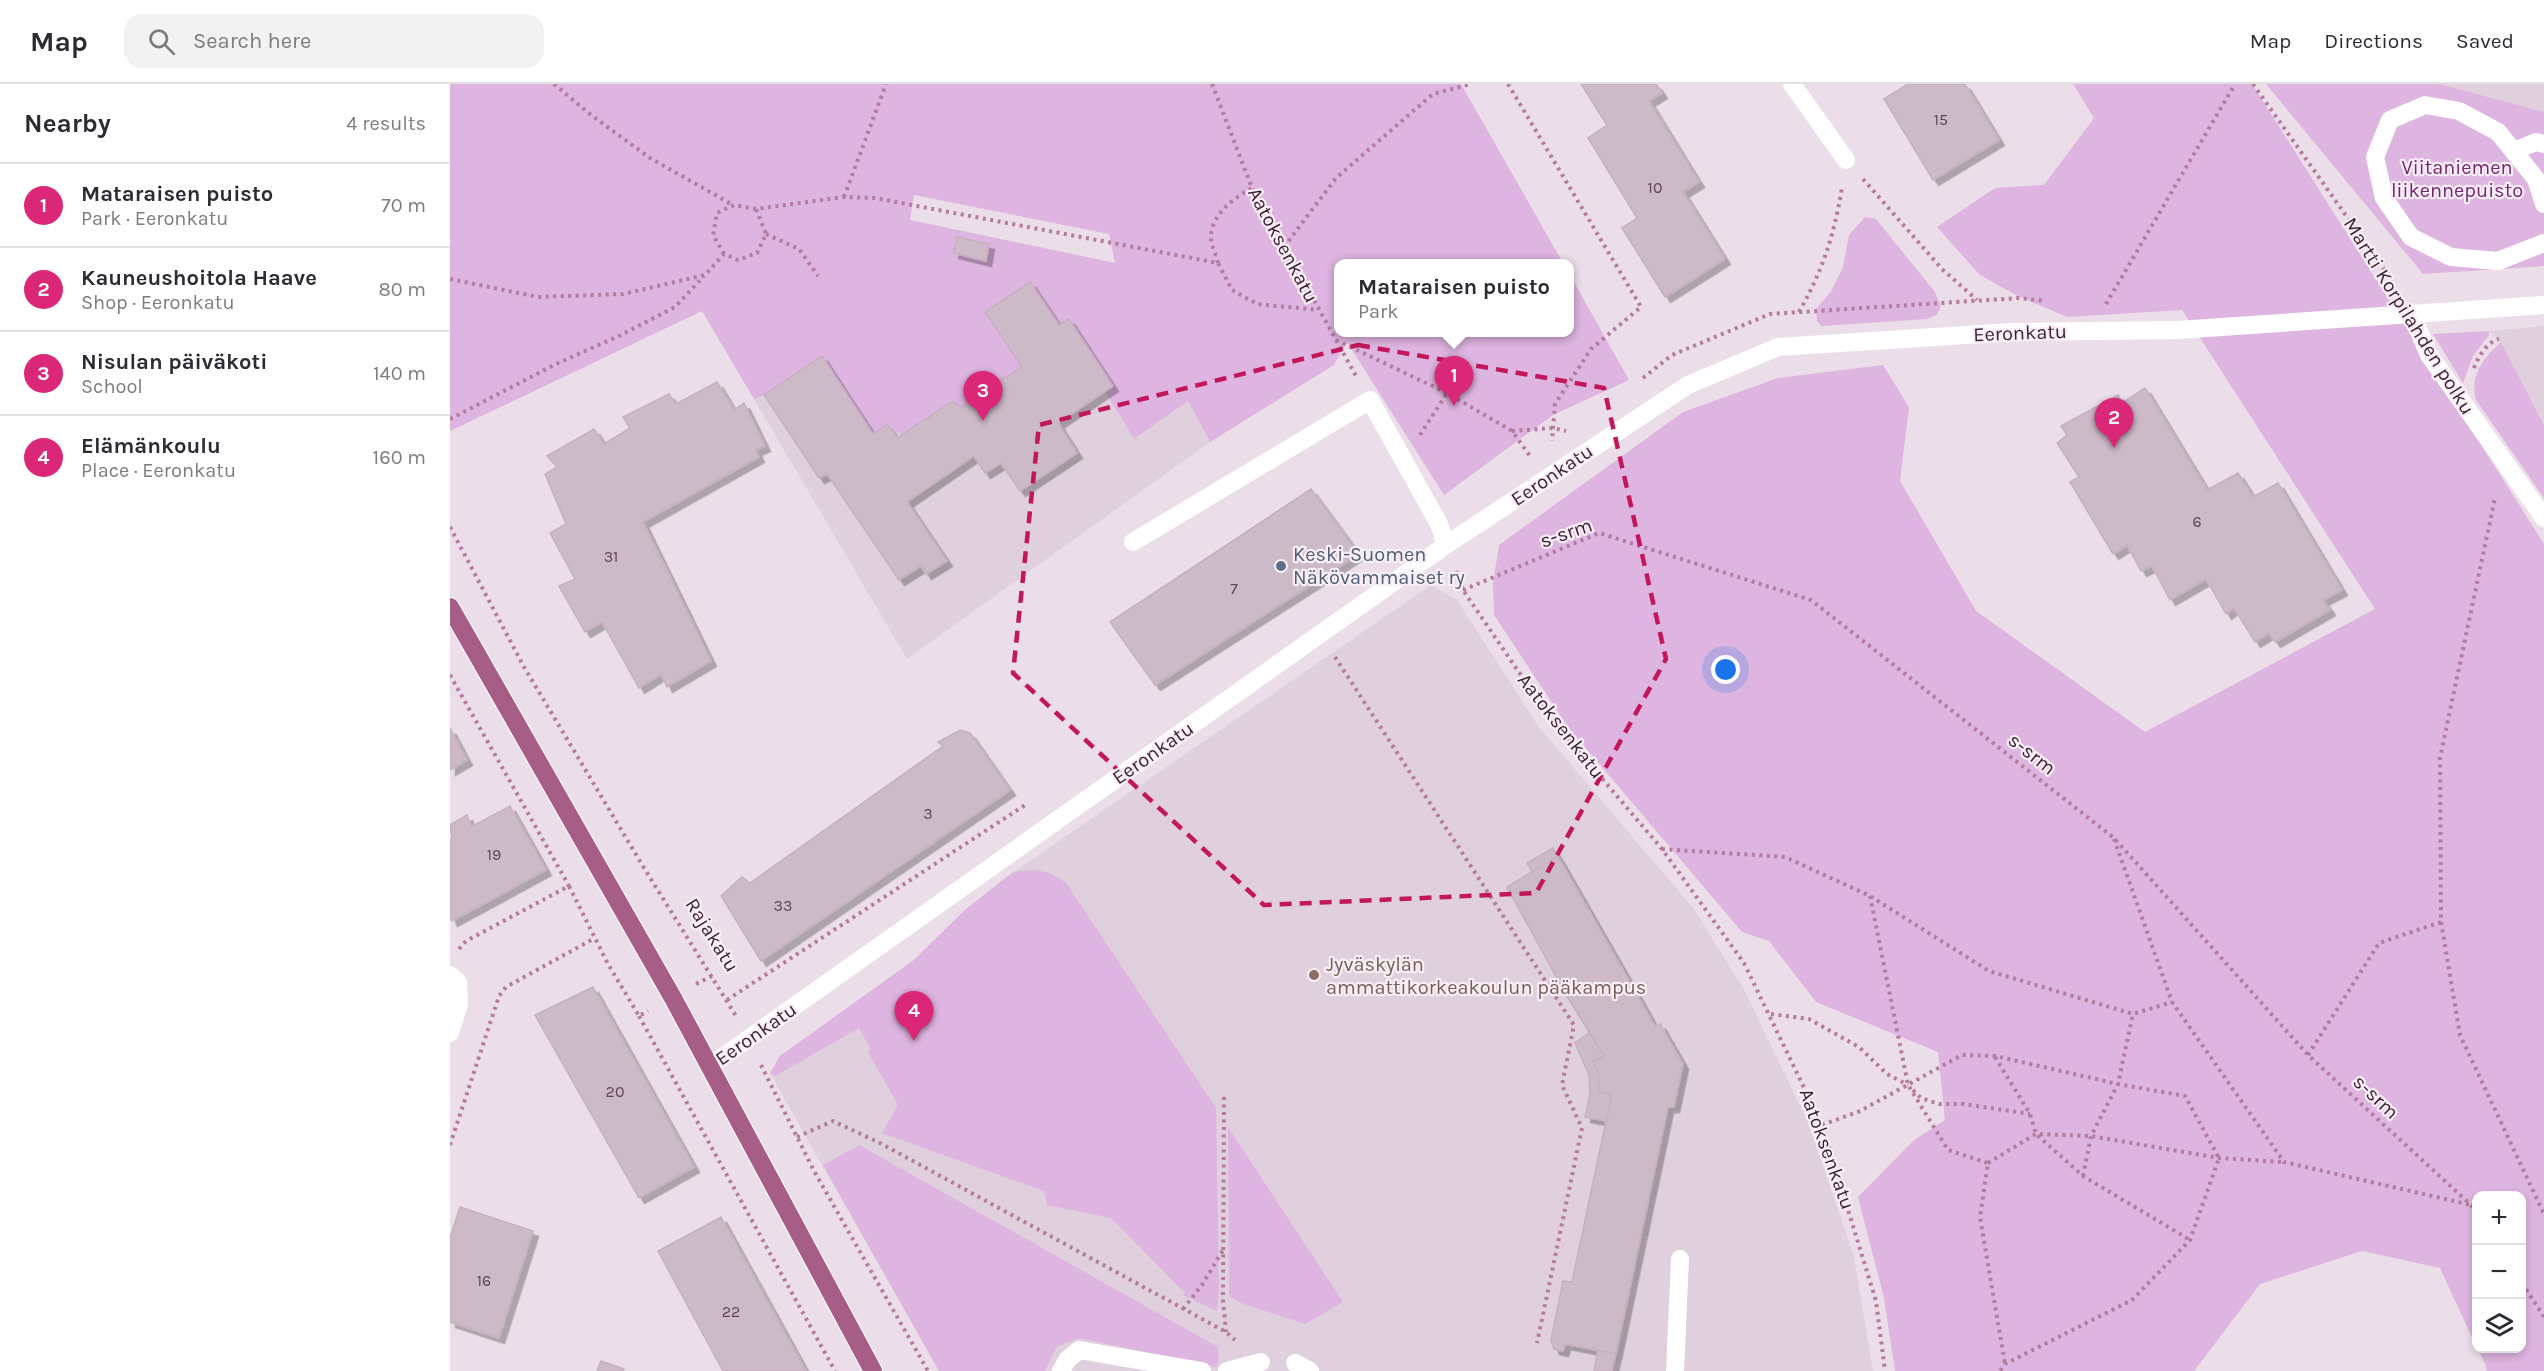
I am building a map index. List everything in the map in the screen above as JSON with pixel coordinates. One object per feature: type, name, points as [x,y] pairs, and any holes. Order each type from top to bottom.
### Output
[{"type":"main road","points":[[450,607],[673,998],[873,1371]]},
{"type":"street","points":[[1792,84],[1846,160]]},
{"type":"street","points":[[2544,204],[2536,179],[2498,132],[2459,111],[2425,105],[2390,120],[2375,157],[2384,198],[2411,237],[2451,257],[2498,261],[2544,243]]},
{"type":"street","points":[[2514,151],[2536,142],[2544,144]]},
{"type":"street","name":"Eeronkatu","points":[[710,1066],[1446,545],[1688,385],[1778,347],[2012,332],[2177,330],[2544,305]]},
{"type":"street","name":"Martti Korpilahden polku","points":[[2412,315],[2429,355],[2544,518]]},
{"type":"street","points":[[1132,542],[1370,400],[1439,524],[1446,545]]},
{"type":"street","points":[[450,975],[458,982],[459,1004],[450,1033]]},
{"type":"street","points":[[1675,1371],[1680,1259]]},
{"type":"street","points":[[1060,1371],[1067,1360],[1079,1350],[1202,1371]]},
{"type":"street","points":[[1227,1371],[1261,1362]]},
{"type":"path","points":[[554,84],[591,115],[650,158],[734,205],[756,209],[844,197],[875,198],[1218,263]]},
{"type":"path","points":[[844,197],[886,84]]},
{"type":"path","name":"Aatoksenkatu","points":[[1212,84],[1252,188],[1370,400]]},
{"type":"path","points":[[1284,247],[1336,178],[1345,170],[1433,94],[1472,84]]},
{"type":"path","points":[[1508,84],[1641,307],[1591,349],[1555,404],[1552,448]]},
{"type":"path","points":[[2092,331],[2235,84]]},
{"type":"path","name":"Martti Korpilahden polku","points":[[2253,84],[2388,274],[2395,292],[2412,315]]},
{"type":"path","points":[[1846,160],[1942,269],[1977,301],[1800,312],[1818,280],[1834,233],[1846,160]]},
{"type":"path","points":[[1252,188],[1233,198],[1218,216],[1211,237],[1218,263],[1232,290],[1257,304],[1318,310]]},
{"type":"path","points":[[734,205],[717,213],[713,235],[724,254],[738,260],[757,253],[766,234]]},
{"type":"path","points":[[756,209],[766,234],[799,249],[818,276]]},
{"type":"path","points":[[450,419],[545,369],[621,335],[675,307],[724,254]]},
{"type":"path","points":[[450,279],[538,297],[623,294],[705,275]]},
{"type":"path","points":[[2466,409],[2469,385],[2477,358],[2493,340],[2503,337]]},
{"type":"path","points":[[1335,339],[1447,393],[1512,432],[1533,461]]},
{"type":"path","points":[[1400,455],[1426,429],[1447,393]]},
{"type":"path","points":[[1512,432],[1553,428],[1572,432]]},
{"type":"path","points":[[2503,461],[2440,758],[2442,922],[2460,1035],[2544,1214]]},
{"type":"path","name":"Rajakatu","points":[[450,527],[524,667],[749,1040],[814,1171],[928,1371]]},
{"type":"path","name":"s-srm","points":[[1463,590],[1599,533],[1811,600],[2114,838],[2308,1055],[2471,1205]]},
{"type":"path","name":"Aatoksenkatu","points":[[1446,545],[1463,590],[1548,715],[1662,849],[1744,963],[1771,1013],[1822,1125],[1876,1301],[1885,1371]]},
{"type":"path","points":[[1321,634],[1372,717],[1574,1025],[1562,1085],[1581,1128],[1537,1343]]},
{"type":"path","points":[[450,675],[569,886],[608,964],[835,1371]]},
{"type":"path","points":[[2114,838],[2172,1002],[2284,1162]]},
{"type":"path","points":[[1662,849],[1785,857],[1870,896],[1989,971],[2133,1014],[2172,1002]]},
{"type":"path","points":[[455,953],[466,941],[569,886]]},
{"type":"path","points":[[1870,896],[1908,1085],[1948,1150],[1988,1163],[2036,1134],[2091,1136],[2219,1158],[2284,1162],[2471,1205]]},
{"type":"path","points":[[2308,1055],[2379,943],[2442,922]]},
{"type":"path","points":[[450,1145],[499,996],[506,987],[595,938]]},
{"type":"path","points":[[639,1016],[711,976]]},
{"type":"path","points":[[1771,1013],[1809,1019],[1858,1047],[1887,1074],[1908,1085],[1921,1098],[1939,1104],[1964,1104],[2030,1114]]},
{"type":"path","points":[[2083,1176],[2091,1136],[2118,1084],[2133,1014]]},
{"type":"path","points":[[1822,1125],[1860,1111],[1962,1054],[1995,1056],[2118,1084],[2185,1096],[2219,1158],[2190,1240],[2132,1300],[2006,1364],[2000,1371]]},
{"type":"path","points":[[1995,1056],[2030,1114],[2036,1134],[2083,1176],[2190,1240]]},
{"type":"path","points":[[1224,1097],[1223,1250],[1226,1332]]},
{"type":"path","points":[[797,1137],[833,1121],[880,1143],[1226,1332],[1261,1362]]},
{"type":"path","points":[[1988,1163],[1980,1217],[2006,1364]]},
{"type":"path","points":[[1183,1309],[1202,1285],[1223,1250]]},
{"type":"path","points":[[2526,1289],[2544,1317]]},
{"type":"highlighted area","points":[[1358,345],[1604,388],[1666,659],[1536,893],[1264,905],[1013,673],[1039,425]]},
{"type":"shaded area","points":[[2440,84],[2544,84],[2544,112]]},
{"type":"shaded area","points":[[910,220],[1115,263],[1210,442],[907,659],[717,336]]},
{"type":"shaded area","points":[[2544,326],[2544,425],[2501,342],[2489,331]]},
{"type":"shaded area","name":"Jyväskylän ammattikorkeakoulun pääkampus","points":[[1431,585],[1457,600],[1538,726],[1694,909],[1744,990],[1807,1120],[1853,1253],[1873,1371],[939,1371],[770,1073],[780,1056],[914,960],[966,909],[1014,872]]},
{"type":"green space","points":[[450,84],[1461,84],[1561,259],[1334,259],[1334,337],[1574,337],[1574,282],[1629,380],[1553,415],[1444,495],[1347,342],[1334,365],[1210,442],[1188,401],[1134,439],[1105,391],[1113,386],[1069,319],[1059,325],[985,312],[1022,367],[961,407],[952,401],[901,435],[887,424],[873,434],[822,357],[764,395],[754,399],[702,311],[450,431]],"holes":[[[914,195],[1109,234],[1115,263],[910,220]]]},
{"type":"green space","points":[[2073,84],[2252,84],[2544,544],[2544,1371],[2486,1371],[2480,1353],[2526,1353],[2526,1191],[2472,1191],[2472,1337],[2440,1268],[2362,1251],[2260,1284],[2194,1371],[1895,1371],[1884,1298],[1858,1197],[1914,1140],[1945,1120],[1938,1052],[1816,1002],[1769,941],[1742,932],[1568,727],[1494,615],[1493,583],[1499,545],[1683,412],[1778,378],[1883,365],[1909,407],[1900,481],[1976,611],[2145,732],[2375,609],[2182,310],[2067,317],[2016,295],[1980,275],[1937,227],[1995,188],[2044,185],[2094,118]]},
{"type":"green space","name":"Viitaniemen liikennepuisto","points":[[2266,84],[2440,84],[2544,112],[2544,266],[2423,274]]},
{"type":"green space","points":[[1865,217],[1876,219],[1935,292],[1941,306],[1937,315],[1927,319],[1821,326],[1817,321],[1816,309],[1832,290],[1843,267],[1849,235]]},
{"type":"green space","points":[[2489,331],[2489,335],[2473,356],[2463,383],[2433,334]]},
{"type":"green space","points":[[2501,342],[2544,425],[2544,498],[2476,400],[2474,391],[2476,375],[2489,354]]},
{"type":"green space","points":[[1035,870],[1050,873],[1066,883],[1216,1108],[1219,1290],[1217,1311],[1183,1295],[1185,1293],[1111,1218],[1047,1205],[1044,1191],[882,1133],[898,1105],[868,1052],[871,1050],[859,1028],[775,1076],[770,1073],[780,1056],[914,960],[966,909],[1013,872]]},
{"type":"green space","points":[[1228,1127],[1343,1302],[1305,1324],[1241,1303],[1229,1296]]},
{"type":"green space","points":[[859,1145],[1218,1347],[1219,1361],[1216,1367],[1079,1338],[1056,1347],[1045,1371],[939,1371],[823,1165]]},
{"type":"building","points":[[1581,84],[1656,84],[1662,93],[1649,101],[1699,182],[1683,192],[1725,259],[1665,297],[1622,228],[1637,218],[1588,138],[1607,125]]},
{"type":"building","points":[[1908,84],[1965,84],[1999,140],[1933,180],[1884,99]]},
{"type":"building","points":[[957,237],[989,244],[986,261],[953,253]]},
{"type":"building","points":[[1030,282],[1059,325],[1069,319],[1113,386],[1058,423],[1077,453],[1020,491],[1001,463],[985,473],[974,456],[907,502],[947,561],[926,574],[921,566],[899,580],[827,474],[819,478],[764,395],[822,356],[873,434],[887,424],[897,438],[953,401],[961,407],[1022,367],[985,312]]},
{"type":"building","points":[[717,382],[734,410],[744,403],[765,446],[756,450],[759,457],[643,522],[711,661],[667,687],[661,674],[639,688],[602,622],[585,632],[559,586],[575,579],[550,533],[566,524],[545,474],[557,467],[547,456],[594,429],[604,444],[630,428],[623,417],[669,394],[676,404]]},
{"type":"building","points":[[2145,388],[2207,490],[2238,473],[2253,497],[2278,483],[2342,590],[2323,600],[2330,610],[2275,642],[2269,633],[2255,642],[2234,608],[2226,614],[2206,579],[2170,600],[2152,566],[2141,571],[2127,545],[2113,554],[2070,482],[2079,477],[2057,443],[2067,435],[2061,426],[2118,395],[2122,403]]},
{"type":"building","points":[[1311,489],[1359,554],[1155,685],[1110,622]]},
{"type":"building","points":[[450,728],[467,760],[450,770]]},
{"type":"building","points":[[960,730],[970,733],[1010,790],[761,961],[721,896],[742,877],[750,883],[943,746],[938,742]]},
{"type":"building","points":[[510,806],[546,870],[452,921],[450,916],[450,839],[452,838],[450,825],[467,815],[471,827]]},
{"type":"building","points":[[1553,848],[1655,1026],[1660,1024],[1683,1064],[1674,1107],[1668,1107],[1616,1354],[1565,1344],[1563,1351],[1554,1349],[1551,1340],[1563,1281],[1572,1282],[1612,1095],[1600,1092],[1598,1072],[1593,1061],[1604,1056],[1568,998],[1507,887],[1532,872],[1527,863]]},
{"type":"building","points":[[1558,856],[1655,1026],[1660,1024],[1683,1064],[1674,1107],[1668,1107],[1612,1371],[1594,1371],[1598,1350],[1565,1344],[1563,1351],[1554,1349],[1551,1340],[1563,1281],[1572,1282],[1606,1121],[1585,1117],[1590,1094],[1589,1075],[1575,1043],[1590,1032],[1568,998],[1507,887]]},
{"type":"building","points":[[593,987],[694,1167],[639,1198],[535,1015]]},
{"type":"building","points":[[460,1207],[533,1231],[499,1338],[450,1322],[450,1238]]},
{"type":"building","points":[[721,1217],[806,1371],[723,1371],[658,1251]]},
{"type":"building","points":[[601,1361],[624,1369],[623,1371],[597,1371]]},
{"type":"place","name":"Mataraisen puisto","points":[[1454,406]]},
{"type":"place","name":"Nisulan päiväkoti","points":[[983,421]]},
{"type":"place","name":"Kauneushoitola Haave","points":[[2114,448]]},
{"type":"place","name":"Keski-Suomen Näkövammaiset ry","points":[[1281,566]]},
{"type":"place","name":"Jyväskylän ammattikorkeakoulun pääkampus","points":[[1314,975]]},
{"type":"place","name":"Elämänkoulu","points":[[914,1041]]}]
